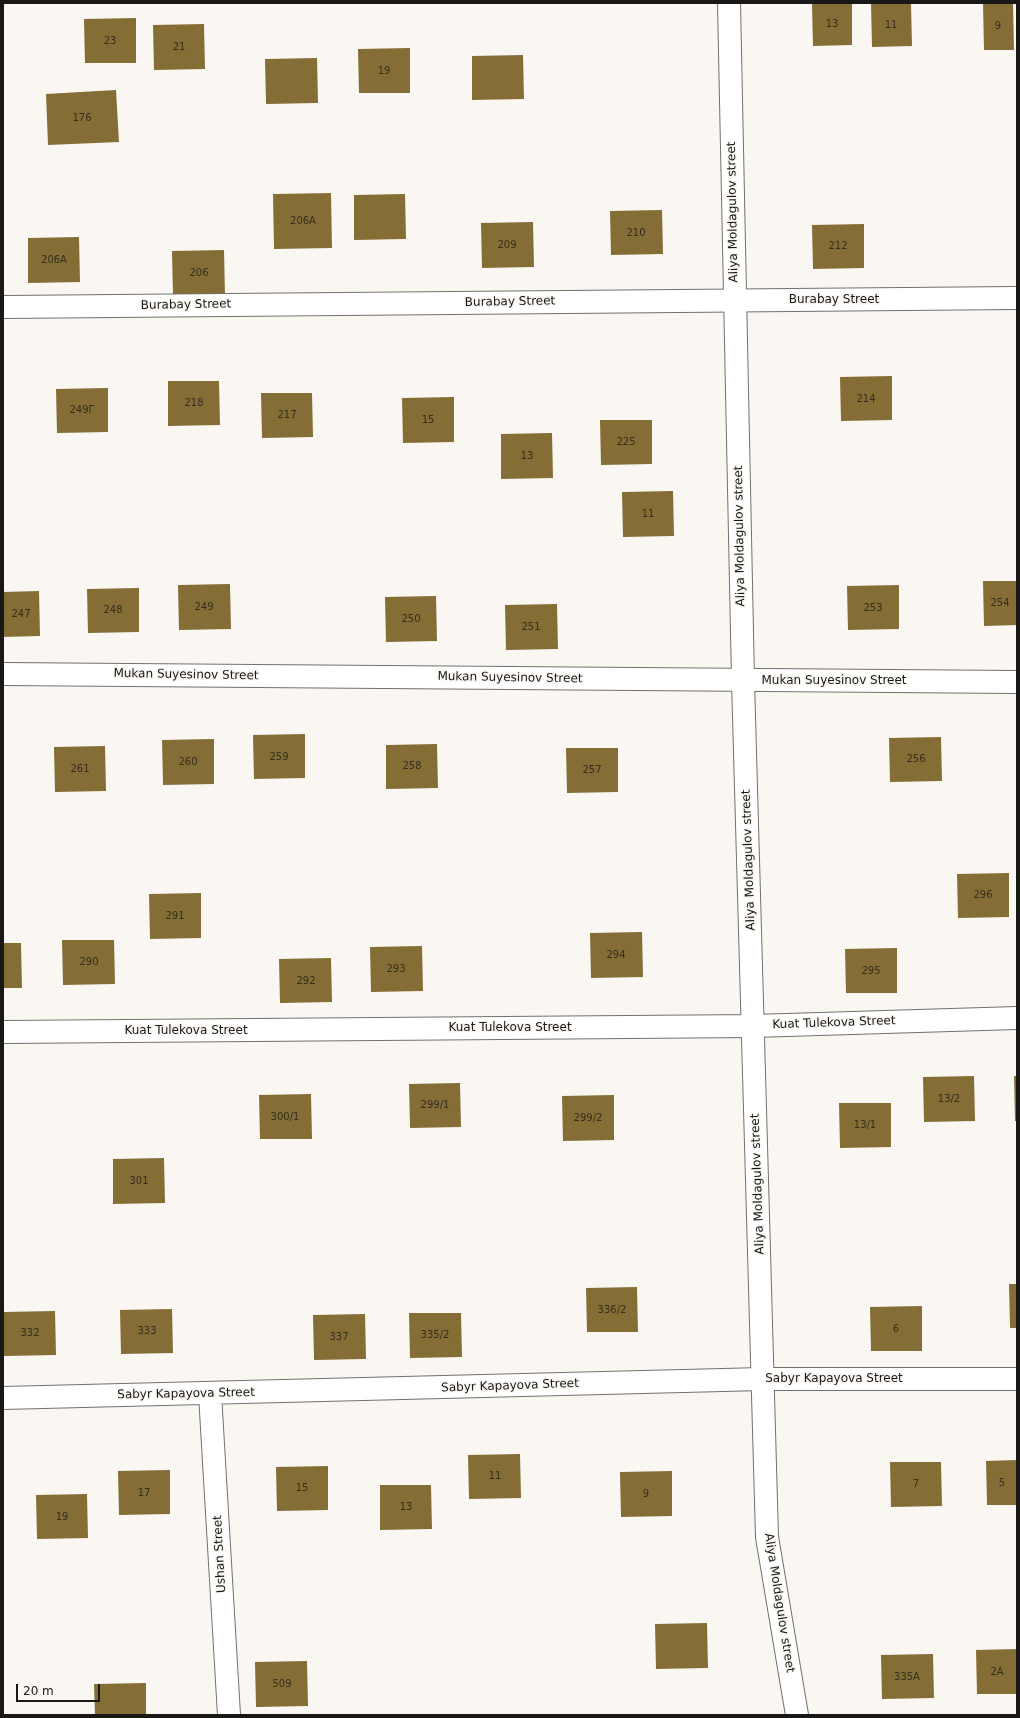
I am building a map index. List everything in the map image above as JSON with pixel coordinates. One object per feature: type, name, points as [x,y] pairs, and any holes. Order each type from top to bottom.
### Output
[{"type":"street","name":"Aliya Moldagulov street","points":[[728,3],[744,680],[767,1537],[797,1715]]},
{"type":"street","name":"Burabay Street","points":[[3,307],[1017,298]]},
{"type":"street","name":"Mukan Suyesinov Street","points":[[3,674],[1017,682]]},
{"type":"street","name":"Kuat Tulekova Street","points":[[3,1032],[753,1026],[1017,1018]]},
{"type":"street","name":"Sabyr Kapayova Street","points":[[3,1398],[763,1379],[1017,1379]]},
{"type":"street","name":"Ushan Street","points":[[210,1394],[229,1715]]},
{"type":"building","points":[[812,3],[852,3],[852,45],[813,46]]},
{"type":"building","points":[[871,3],[911,3],[912,46],[872,47]]},
{"type":"building","points":[[983,3],[1013,3],[1014,50],[984,50]]},
{"type":"building","points":[[136,18],[136,63],[85,63],[84,19]]},
{"type":"building","points":[[204,24],[205,69],[154,70],[153,25]]},
{"type":"building","points":[[410,48],[410,93],[359,93],[358,49]]},
{"type":"building","points":[[523,55],[524,99],[472,100],[472,56]]},
{"type":"building","points":[[317,58],[318,103],[266,104],[265,59]]},
{"type":"building","points":[[116,90],[119,142],[48,145],[46,94]]},
{"type":"building","points":[[331,193],[332,248],[274,249],[273,194]]},
{"type":"building","points":[[405,194],[406,239],[354,240],[354,195]]},
{"type":"building","points":[[662,210],[663,254],[611,255],[610,211]]},
{"type":"building","points":[[533,222],[534,267],[482,268],[481,223]]},
{"type":"building","points":[[864,224],[864,268],[813,269],[812,225]]},
{"type":"building","points":[[79,237],[80,282],[28,283],[28,238]]},
{"type":"building","points":[[224,250],[225,295],[173,296],[172,251]]},
{"type":"building","points":[[892,376],[892,420],[841,421],[840,377]]},
{"type":"building","points":[[168,381],[219,381],[220,425],[168,426]]},
{"type":"building","points":[[108,388],[108,432],[57,433],[56,389]]},
{"type":"building","points":[[261,393],[312,393],[313,437],[262,438]]},
{"type":"building","points":[[454,397],[454,442],[403,443],[402,398]]},
{"type":"building","points":[[600,420],[652,420],[652,464],[601,465]]},
{"type":"building","points":[[552,433],[553,478],[501,479],[501,434]]},
{"type":"building","points":[[673,491],[674,536],[623,537],[622,492]]},
{"type":"building","points":[[983,581],[1017,581],[1017,625],[984,626]]},
{"type":"building","points":[[230,584],[231,629],[179,630],[178,585]]},
{"type":"building","points":[[899,585],[899,629],[848,630],[847,586]]},
{"type":"building","points":[[139,588],[139,632],[88,633],[87,589]]},
{"type":"building","points":[[39,591],[40,636],[3,637],[3,592]]},
{"type":"building","points":[[436,596],[437,641],[386,642],[385,597]]},
{"type":"building","points":[[557,604],[558,649],[506,650],[505,605]]},
{"type":"building","points":[[305,734],[305,778],[254,779],[253,735]]},
{"type":"building","points":[[941,737],[942,781],[890,782],[889,738]]},
{"type":"building","points":[[214,739],[214,784],[163,785],[162,740]]},
{"type":"building","points":[[437,744],[438,788],[386,789],[386,745]]},
{"type":"building","points":[[105,746],[106,791],[55,792],[54,747]]},
{"type":"building","points":[[566,748],[618,748],[618,792],[567,793]]},
{"type":"building","points":[[1009,873],[1009,917],[958,918],[957,874]]},
{"type":"building","points":[[201,893],[201,938],[150,939],[149,894]]},
{"type":"building","points":[[642,932],[643,977],[591,978],[590,933]]},
{"type":"building","points":[[62,940],[114,940],[115,984],[63,985]]},
{"type":"building","points":[[3,943],[21,943],[22,988],[3,988]]},
{"type":"building","points":[[422,946],[423,991],[371,992],[370,947]]},
{"type":"building","points":[[897,948],[897,993],[846,993],[845,949]]},
{"type":"building","points":[[331,958],[332,1002],[280,1003],[279,959]]},
{"type":"building","points":[[974,1076],[975,1121],[924,1122],[923,1077]]},
{"type":"building","points":[[1014,1076],[1017,1076],[1017,1121],[1015,1121]]},
{"type":"building","points":[[460,1083],[461,1127],[410,1128],[409,1084]]},
{"type":"building","points":[[311,1094],[312,1139],[260,1139],[259,1095]]},
{"type":"building","points":[[614,1095],[614,1140],[563,1141],[562,1096]]},
{"type":"building","points":[[839,1103],[891,1103],[891,1147],[840,1148]]},
{"type":"building","points":[[164,1158],[165,1203],[113,1204],[113,1159]]},
{"type":"building","points":[[1009,1284],[1017,1284],[1017,1328],[1010,1328]]},
{"type":"building","points":[[637,1287],[638,1332],[587,1332],[586,1288]]},
{"type":"building","points":[[922,1306],[922,1351],[871,1351],[870,1307]]},
{"type":"building","points":[[172,1309],[173,1353],[121,1354],[120,1310]]},
{"type":"building","points":[[55,1311],[56,1355],[4,1356],[3,1312]]},
{"type":"building","points":[[409,1313],[461,1313],[462,1357],[410,1358]]},
{"type":"building","points":[[365,1314],[366,1359],[314,1360],[313,1315]]},
{"type":"building","points":[[520,1454],[521,1498],[469,1499],[468,1455]]},
{"type":"building","points":[[1017,1460],[1017,1505],[987,1505],[986,1461]]},
{"type":"building","points":[[890,1462],[941,1462],[942,1506],[891,1507]]},
{"type":"building","points":[[328,1466],[328,1510],[277,1511],[276,1467]]},
{"type":"building","points":[[170,1470],[170,1514],[119,1515],[118,1471]]},
{"type":"building","points":[[672,1471],[672,1516],[621,1517],[620,1472]]},
{"type":"building","points":[[380,1485],[431,1485],[432,1529],[380,1530]]},
{"type":"building","points":[[87,1494],[88,1538],[37,1539],[36,1495]]},
{"type":"building","points":[[707,1623],[708,1668],[656,1669],[655,1624]]},
{"type":"building","points":[[1017,1649],[1017,1694],[977,1694],[976,1650]]},
{"type":"building","points":[[933,1654],[934,1698],[882,1699],[881,1655]]},
{"type":"building","points":[[307,1661],[308,1706],[256,1707],[255,1662]]},
{"type":"building","points":[[146,1683],[146,1715],[95,1715],[94,1684]]}]
